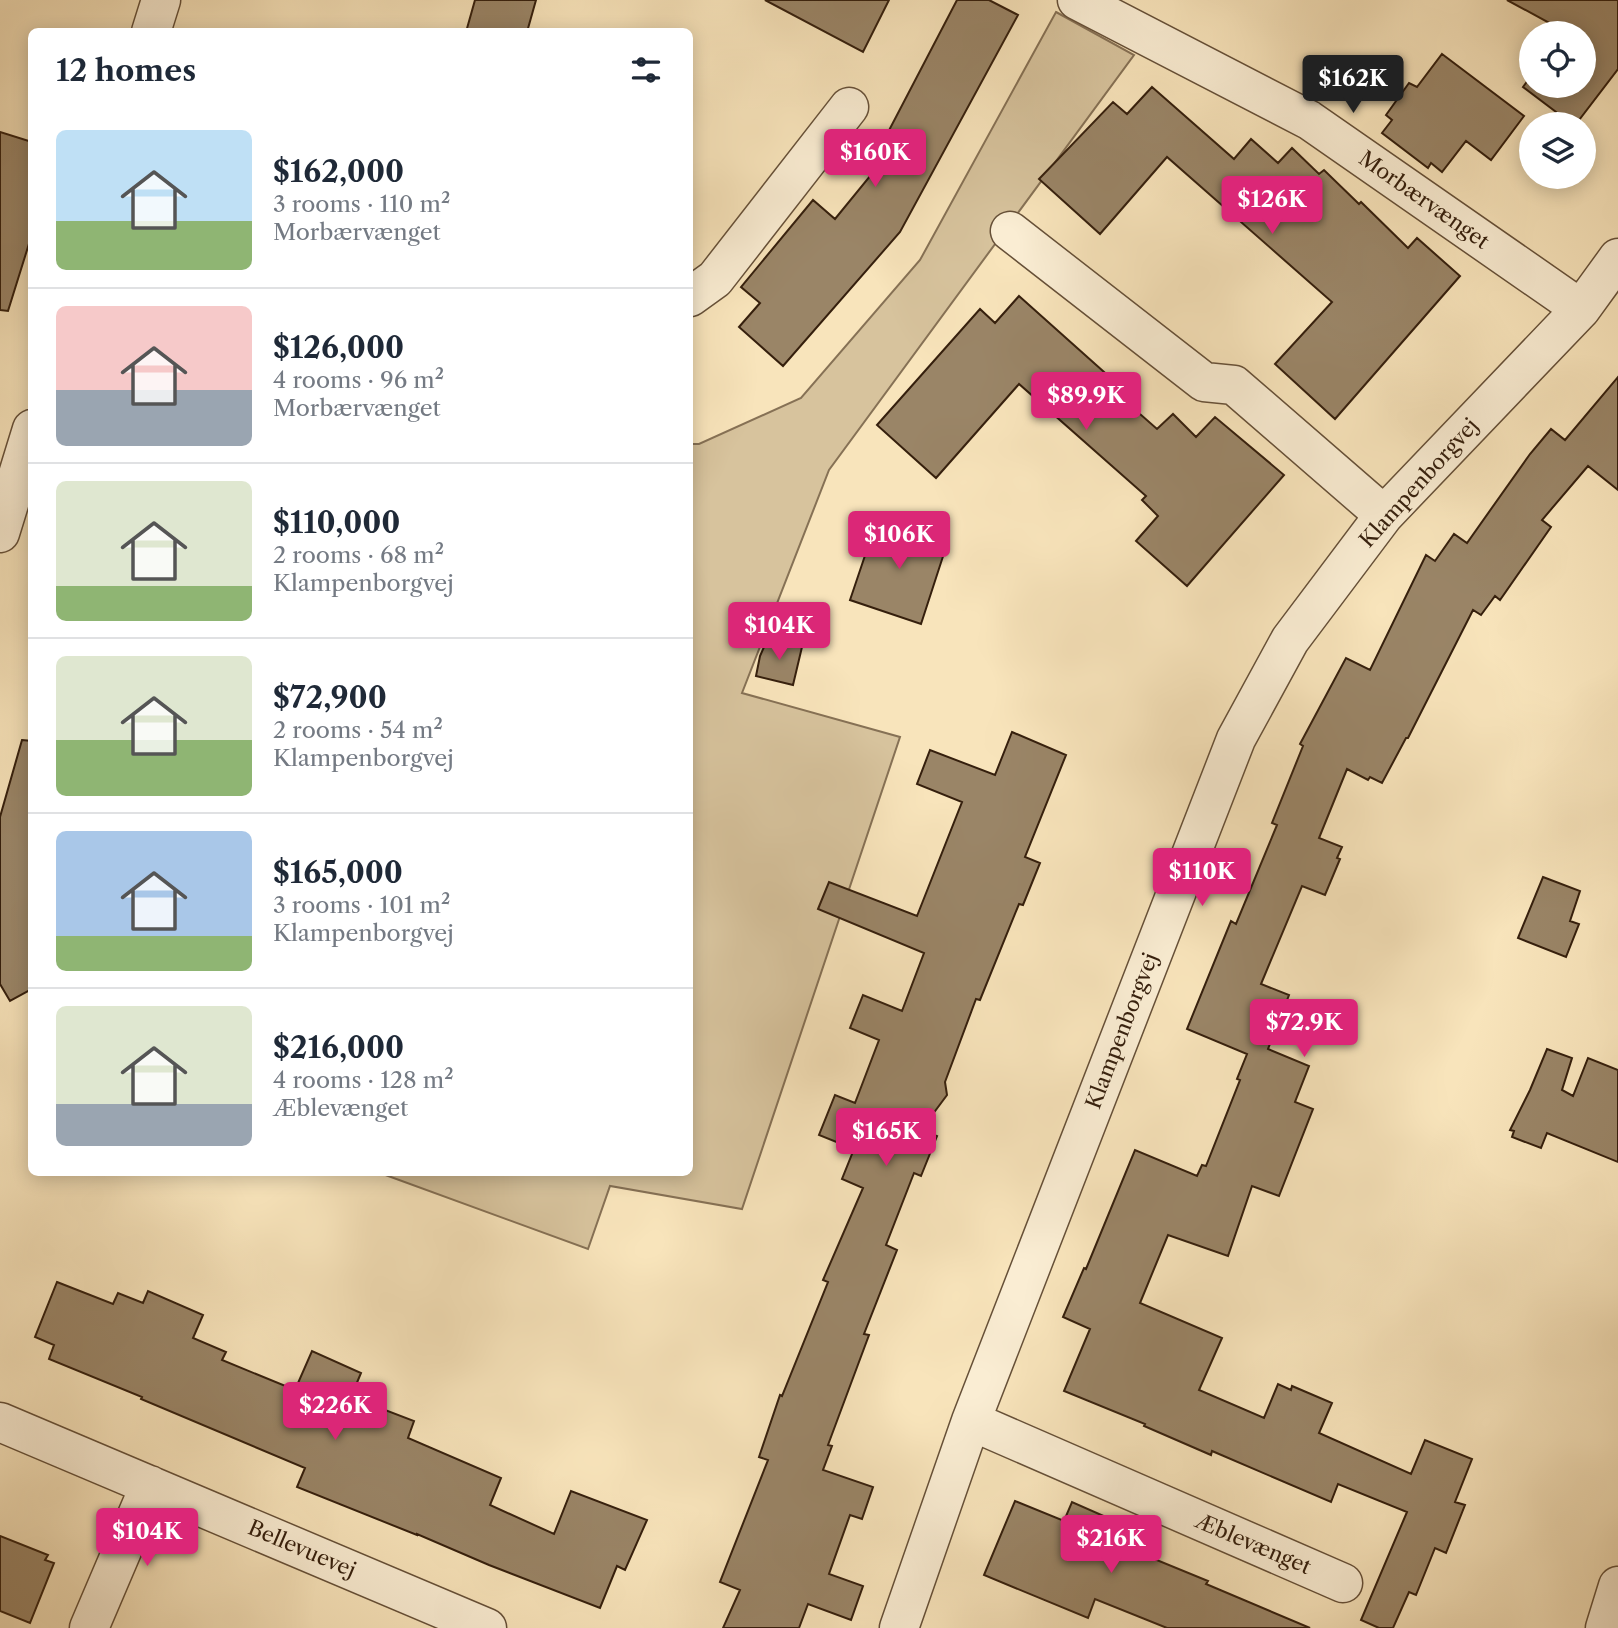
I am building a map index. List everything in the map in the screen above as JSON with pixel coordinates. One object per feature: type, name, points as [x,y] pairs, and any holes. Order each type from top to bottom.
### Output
[{"type":"street","points":[[152,28],[161,0]]},
{"type":"street","name":"Morbærvænget","points":[[1077,0],[1309,120],[1581,309]]},
{"type":"street","points":[[693,295],[715,279],[849,107]]},
{"type":"street","points":[[1010,231],[1204,382],[1234,385],[1384,515]]},
{"type":"street","name":"Klampenborgvej","points":[[899,1628],[971,1421],[1236,738],[1290,640],[1384,515],[1581,309],[1618,258]]},
{"type":"street","points":[[0,533],[28,442]]},
{"type":"street","name":"Æblevænget","points":[[971,1421],[1343,1583]]},
{"type":"street","name":"Bellevuevej","points":[[0,1422],[487,1628]]},
{"type":"street","points":[[89,1628],[150,1485]]},
{"type":"street","points":[[1605,1628],[1618,1586]]},
{"type":"shaded area","points":[[1056,12],[1134,55],[829,470],[742,693],[900,737],[742,1209],[610,1186],[588,1249],[388,1176],[693,1176],[693,444],[699,444],[801,398],[920,260]]},
{"type":"building","points":[[475,0],[536,0],[528,28],[467,28]]},
{"type":"building","points":[[765,0],[889,0],[863,52]]},
{"type":"building","points":[[957,0],[989,0],[1018,15],[900,232],[783,366],[739,327],[760,303],[741,287],[813,200],[835,219],[880,164],[873,161]]},
{"type":"building","points":[[1507,0],[1618,0],[1618,69],[1596,98],[1596,21],[1546,21]]},
{"type":"building","points":[[1442,54],[1519,112],[1519,123],[1491,160],[1466,141],[1442,172],[1431,163],[1428,168],[1382,133],[1392,120],[1386,115],[1409,83],[1417,87]]},
{"type":"building","points":[[1152,87],[1234,159],[1251,139],[1278,163],[1292,148],[1319,174],[1324,170],[1408,248],[1417,238],[1460,276],[1335,419],[1275,364],[1332,302],[1167,157],[1100,234],[1039,179],[1113,102],[1127,114]]},
{"type":"building","points":[[1538,98],[1596,98],[1585,112],[1556,112]]},
{"type":"building","points":[[0,132],[28,141],[28,247],[8,311],[0,310]]},
{"type":"building","points":[[1019,296],[1113,380],[1107,385],[1157,429],[1173,414],[1196,437],[1215,417],[1284,475],[1187,586],[1136,541],[1158,516],[1142,500],[1146,496],[1019,384],[936,478],[877,425],[980,309],[995,323]]},
{"type":"building","points":[[1618,377],[1618,490],[1588,466],[1542,520],[1551,527],[1500,600],[1495,596],[1481,615],[1473,610],[1382,783],[1370,777],[1368,780],[1347,769],[1319,838],[1342,847],[1337,858],[1340,859],[1325,895],[1302,886],[1261,984],[1289,995],[1268,1049],[1309,1066],[1295,1102],[1313,1109],[1279,1196],[1252,1186],[1228,1256],[1168,1235],[1140,1303],[1222,1338],[1199,1390],[1264,1418],[1278,1384],[1291,1390],[1292,1386],[1332,1403],[1319,1433],[1411,1474],[1425,1440],[1472,1459],[1455,1502],[1465,1505],[1446,1553],[1435,1548],[1416,1595],[1409,1592],[1393,1628],[1379,1628],[1361,1620],[1407,1512],[1338,1484],[1331,1502],[1212,1451],[1211,1455],[1064,1391],[1090,1329],[1063,1317],[1084,1268],[1086,1269],[1135,1150],[1197,1176],[1202,1165],[1206,1166],[1240,1080],[1237,1079],[1247,1054],[1187,1029],[1231,921],[1236,924],[1277,825],[1272,823],[1303,746],[1300,744],[1346,658],[1370,670],[1426,555],[1435,561],[1454,534],[1467,543],[1551,429],[1565,440]]},
{"type":"building","points":[[878,517],[948,541],[921,624],[850,600]]},
{"type":"building","points":[[768,638],[802,647],[793,685],[756,676],[760,656]]},
{"type":"building","points":[[1012,732],[1066,755],[1025,857],[1040,863],[1023,905],[1019,904],[980,1000],[976,999],[945,1082],[947,1095],[921,1130],[937,1136],[921,1176],[914,1173],[886,1245],[897,1250],[864,1334],[869,1335],[828,1445],[832,1446],[823,1470],[873,1487],[862,1519],[850,1515],[829,1574],[863,1586],[851,1620],[808,1604],[799,1628],[723,1628],[740,1590],[720,1582],[768,1460],[759,1457],[780,1395],[782,1396],[828,1282],[823,1280],[863,1188],[842,1179],[854,1149],[819,1135],[835,1095],[855,1103],[879,1040],[850,1028],[863,995],[902,1011],[924,953],[818,909],[829,882],[917,916],[962,802],[917,784],[930,750],[995,775]]},
{"type":"building","points":[[22,740],[28,741],[28,991],[10,1001],[0,984],[0,817]]},
{"type":"building","points":[[1543,877],[1580,891],[1570,921],[1579,924],[1566,957],[1518,938]]},
{"type":"building","points":[[1547,1049],[1572,1058],[1562,1090],[1573,1096],[1588,1058],[1618,1070],[1618,1162],[1547,1133],[1541,1148],[1512,1137],[1514,1131],[1510,1130]]},
{"type":"building","points":[[57,1282],[113,1304],[118,1293],[143,1303],[148,1291],[203,1315],[193,1338],[226,1352],[222,1360],[295,1390],[312,1351],[361,1373],[351,1397],[414,1421],[408,1438],[501,1478],[490,1505],[554,1534],[571,1491],[647,1520],[625,1570],[617,1566],[600,1608],[297,1487],[305,1468],[49,1359],[54,1345],[35,1337]]},
{"type":"building","points":[[1015,1501],[1064,1521],[1072,1502],[1106,1517],[1098,1536],[1208,1581],[1206,1584],[1310,1628],[1167,1628],[1095,1599],[1088,1618],[984,1575]]},
{"type":"building","points":[[0,1536],[48,1555],[45,1560],[54,1563],[30,1623],[0,1611]]}]
